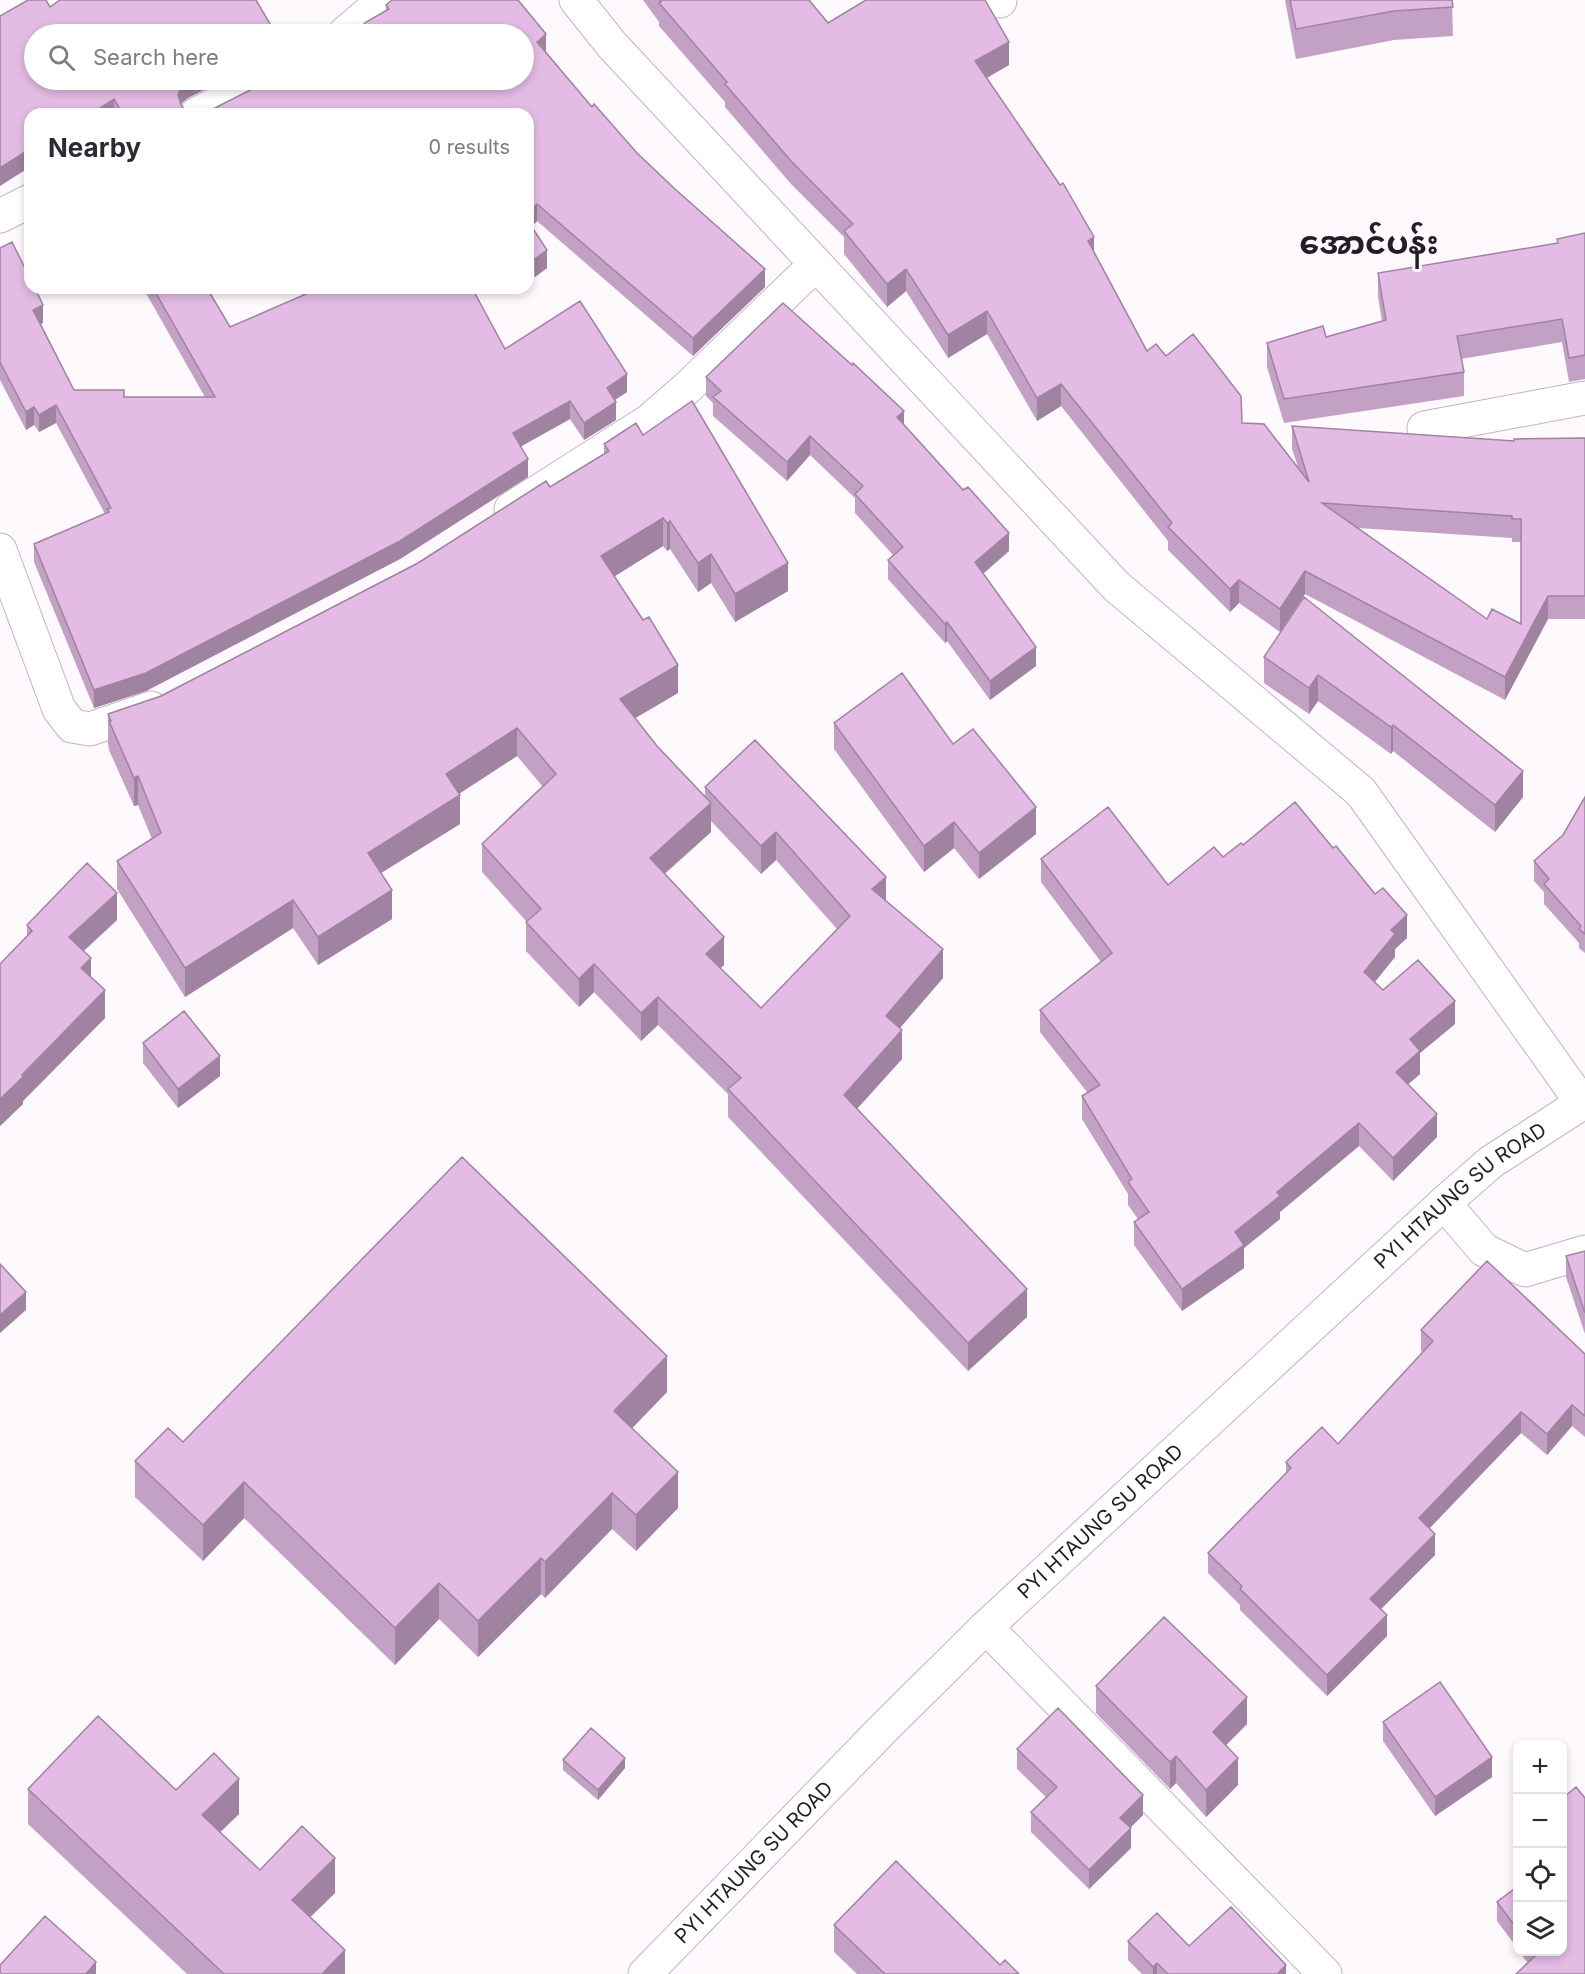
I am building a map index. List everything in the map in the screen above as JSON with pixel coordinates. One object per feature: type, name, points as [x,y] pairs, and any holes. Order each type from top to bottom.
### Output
[{"type":"main road","points":[[356,24],[384,0]]},
{"type":"main road","points":[[576,0],[612,45],[1116,586],[1360,792],[1584,1101]]},
{"type":"main road","points":[[209,108],[244,90]]},
{"type":"main road","points":[[0,216],[24,204]]},
{"type":"main road","points":[[489,523],[649,421],[687,388],[816,264]]},
{"type":"main road","points":[[1424,428],[1585,398]]},
{"type":"main road","points":[[0,550],[59,709],[72,726],[90,729],[153,708],[173,697]]},
{"type":"main road","name":"PYI HTAUNG SU ROAD","points":[[645,1974],[884,1728],[986,1627],[1444,1203],[1491,1162],[1584,1101]]},
{"type":"main road","points":[[1444,1203],[1484,1250],[1526,1270],[1585,1252]]},
{"type":"main road","points":[[986,1627],[1325,1974]]},
{"type":"building","points":[[28,0],[46,0],[50,7],[60,0],[256,0],[270,24],[24,24],[24,90],[180,90],[178,95],[183,108],[119,108],[114,99],[100,108],[24,108],[24,153],[0,168],[0,16]]},
{"type":"building","points":[[392,0],[518,0],[546,34],[537,42],[592,107],[594,104],[637,153],[765,269],[693,338],[537,204],[534,207],[534,108],[215,108],[250,90],[534,90],[534,24],[364,24],[389,9],[386,5]]},
{"type":"building","points":[[660,0],[809,0],[828,23],[866,0],[985,0],[1009,42],[975,61],[1060,185],[1063,183],[1094,237],[1088,241],[1147,351],[1156,344],[1166,356],[1193,334],[1241,396],[1242,423],[1264,424],[1309,482],[1292,426],[1514,441],[1514,439],[1585,438],[1585,596],[1548,596],[1505,677],[1305,571],[1280,609],[1239,580],[1230,589],[1168,527],[1172,523],[1061,384],[1037,398],[987,311],[948,335],[906,269],[887,284],[844,231],[853,224],[791,161],[725,84],[727,82],[659,3]],"holes":[[[1322,503],[1512,516],[1512,519],[1521,519],[1521,624],[1492,609],[1487,619]]]},
{"type":"building","points":[[1290,0],[1452,0],[1453,7],[1394,11],[1296,29]]},
{"type":"building","points":[[534,230],[547,250],[534,258]]},
{"type":"building","points":[[1585,233],[1585,355],[1569,358],[1562,319],[1457,336],[1464,372],[1284,399],[1267,343],[1323,326],[1326,337],[1386,320],[1378,273],[1558,243],[1557,239]]},
{"type":"building","points":[[12,242],[24,266],[24,294],[38,294],[43,305],[33,310],[74,390],[124,390],[124,397],[215,397],[156,294],[211,294],[230,327],[306,294],[475,294],[505,349],[580,301],[627,374],[607,388],[616,402],[584,423],[570,401],[513,433],[528,459],[400,541],[146,673],[94,690],[34,544],[109,512],[107,509],[111,508],[56,405],[39,415],[34,407],[26,412],[0,362],[0,248]]},
{"type":"building","points":[[783,303],[852,365],[853,363],[904,411],[897,417],[963,490],[968,487],[1009,533],[975,562],[1036,647],[990,681],[947,622],[945,624],[888,560],[903,547],[855,494],[863,486],[810,436],[787,462],[713,397],[721,391],[706,377]]},
{"type":"building","points":[[692,401],[788,563],[735,594],[711,554],[698,563],[670,521],[667,523],[663,518],[601,556],[643,620],[649,617],[678,665],[620,699],[657,746],[711,803],[650,858],[724,937],[706,954],[761,1008],[850,916],[776,832],[761,846],[705,787],[755,740],[886,877],[872,889],[943,949],[886,1016],[902,1030],[844,1095],[1027,1289],[968,1343],[728,1089],[741,1078],[658,997],[641,1013],[594,964],[579,979],[526,922],[541,909],[482,844],[556,774],[517,728],[446,774],[460,795],[368,853],[392,890],[318,937],[293,900],[185,968],[117,861],[161,833],[138,776],[134,778],[108,714],[161,696],[418,563],[546,481],[550,487],[609,451],[604,444],[636,423],[643,435]]},
{"type":"building","points":[[1304,597],[1523,771],[1495,805],[1393,725],[1391,727],[1318,675],[1309,688],[1264,657]]},
{"type":"building","points":[[902,673],[953,744],[973,729],[1036,807],[979,853],[954,822],[924,846],[834,723]]},
{"type":"building","points":[[1585,797],[1585,934],[1579,929],[1581,926],[1544,884],[1549,879],[1534,861],[1563,835]]},
{"type":"building","points":[[1295,802],[1333,848],[1336,846],[1375,894],[1383,888],[1407,915],[1391,930],[1395,934],[1364,972],[1383,990],[1418,960],[1455,1001],[1410,1039],[1420,1051],[1396,1072],[1437,1114],[1393,1158],[1359,1123],[1277,1192],[1280,1196],[1235,1232],[1244,1245],[1182,1289],[1134,1222],[1149,1212],[1128,1182],[1132,1179],[1082,1096],[1100,1085],[1040,1010],[1112,953],[1041,859],[1108,807],[1168,885],[1214,847],[1223,857],[1241,843],[1243,845]]},
{"type":"building","points":[[87,863],[117,893],[69,937],[91,958],[81,968],[105,990],[0,1099],[0,964],[32,931],[27,925]]},
{"type":"building","points":[[184,1011],[220,1056],[178,1089],[143,1043]]},
{"type":"building","points":[[462,1157],[667,1356],[614,1411],[678,1472],[636,1515],[612,1493],[545,1562],[541,1558],[478,1621],[439,1583],[395,1628],[244,1482],[203,1525],[135,1461],[168,1428],[183,1442]]},
{"type":"building","points":[[1585,1251],[1585,1313],[1566,1256]]},
{"type":"building","points":[[1487,1261],[1585,1354],[1585,1416],[1572,1405],[1547,1434],[1521,1412],[1419,1518],[1435,1534],[1370,1599],[1387,1615],[1327,1675],[1240,1589],[1242,1586],[1208,1553],[1291,1468],[1286,1462],[1322,1427],[1338,1444],[1433,1341],[1421,1330]]},
{"type":"building","points":[[0,1264],[26,1292],[0,1315]]},
{"type":"building","points":[[1164,1617],[1247,1697],[1213,1732],[1238,1758],[1206,1790],[1176,1756],[1170,1762],[1096,1686]]},
{"type":"building","points":[[1440,1682],[1492,1757],[1435,1797],[1383,1722]]},
{"type":"building","points":[[1058,1708],[1143,1795],[1120,1818],[1131,1828],[1089,1870],[1031,1812],[1057,1787],[1017,1749]]},
{"type":"building","points":[[98,1716],[176,1790],[214,1753],[239,1779],[202,1815],[260,1870],[302,1826],[335,1858],[292,1900],[345,1950],[322,1974],[224,1974],[28,1789]]},
{"type":"building","points":[[591,1728],[625,1758],[598,1790],[563,1760]]},
{"type":"building","points":[[1576,1787],[1585,1798],[1585,1974],[1516,1974],[1535,1956],[1567,1956],[1567,1795]]},
{"type":"building","points":[[896,1861],[1000,1965],[1005,1960],[1019,1974],[885,1974],[834,1925]]},
{"type":"building","points":[[1513,1890],[1513,1923],[1497,1902]]},
{"type":"building","points":[[1231,1907],[1286,1965],[1277,1974],[1168,1974],[1157,1963],[1153,1967],[1128,1941],[1157,1913],[1189,1946]]},
{"type":"building","points":[[45,1916],[96,1962],[86,1974],[2,1974],[0,1965]]},
{"type":"district","name":"အောင်ပန်း","points":[[1369,243]]}]
